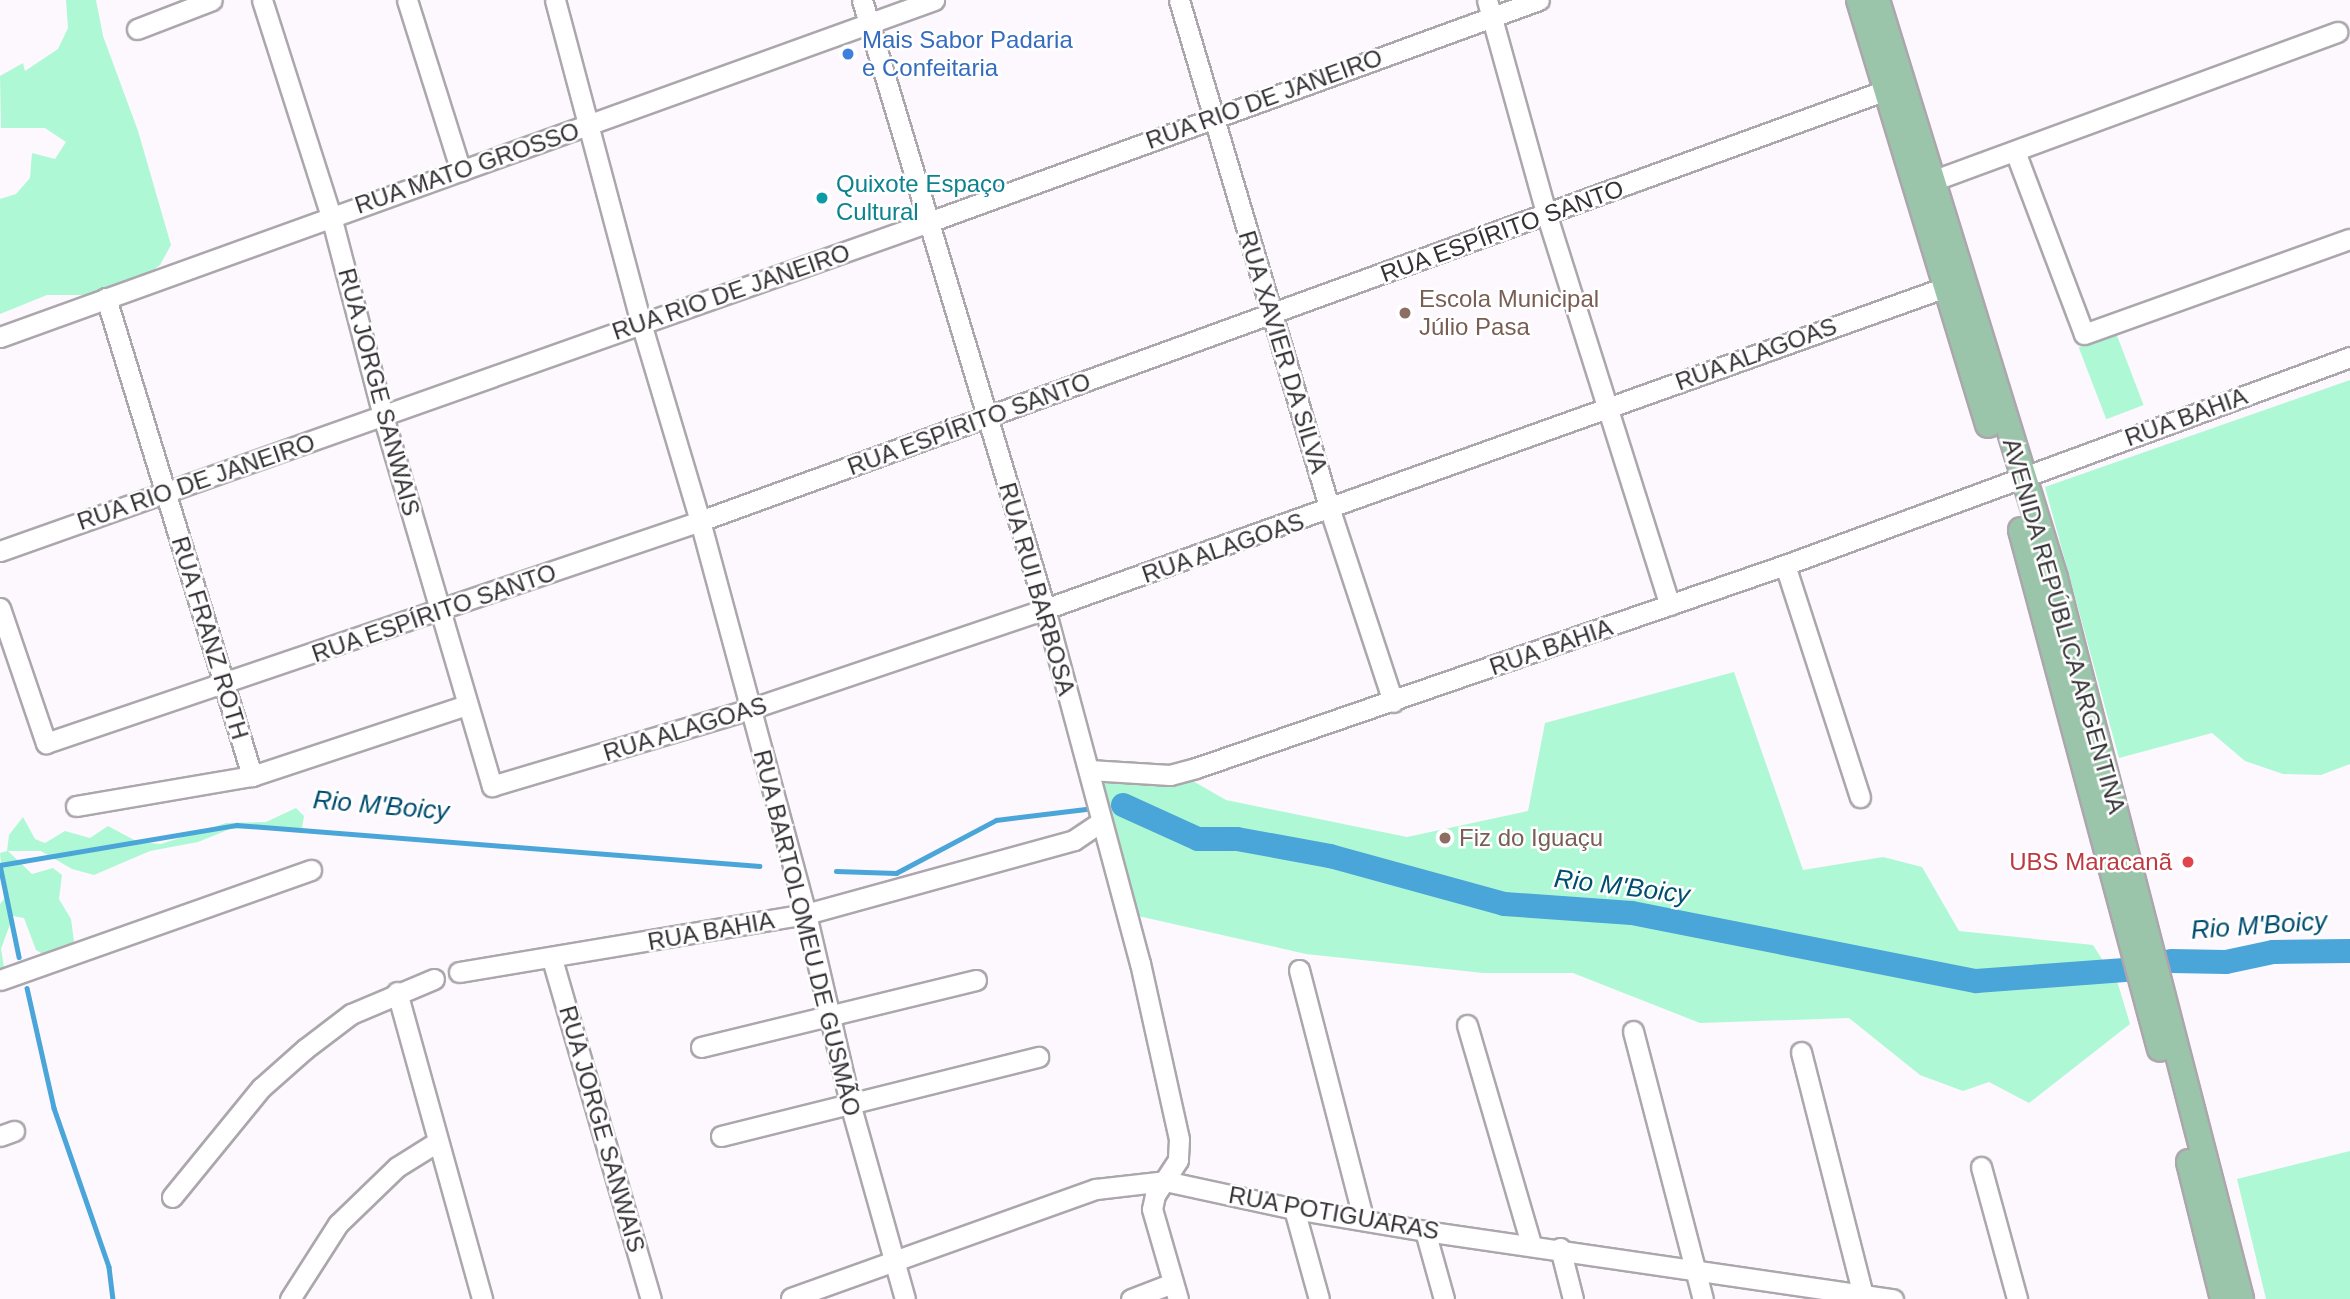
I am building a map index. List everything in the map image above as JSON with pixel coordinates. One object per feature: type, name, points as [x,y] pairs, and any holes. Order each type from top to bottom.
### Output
[{"type":"main road","name":"AVENIDA REPÚBLICA ARGENTINA","points":[[1859,0],[1932,181],[1954,284]]},
{"type":"main road","name":"AVENIDA REPÚBLICA ARGENTINA","points":[[1877,0],[1895,86],[2014,480],[2223,1299]]},
{"type":"main road","name":"AVENIDA REPÚBLICA ARGENTINA","points":[[2014,480],[2055,578],[2241,1299]]},
{"type":"street","points":[[137,29],[212,0]]},
{"type":"street","name":"RUA JORGE SANWAIS","points":[[261,0],[331,216],[383,416],[492,786]]},
{"type":"street","points":[[407,0],[461,172]]},
{"type":"street","name":"RUA BARTOLOMEU DE GUSMÃO","points":[[555,0],[641,323],[700,521],[806,914],[828,1018],[905,1299]]},
{"type":"street","name":"RUA RUI BARBOSA","points":[[862,0],[1045,609],[1140,963],[1179,1139],[1178,1160],[1155,1195],[1152,1209],[1175,1291]]},
{"type":"street","name":"RUA MATO GROSSO","points":[[0,337],[934,0]]},
{"type":"street","name":"RUA XAVIER DA SILVA","points":[[1179,0],[1330,510],[1393,702]]},
{"type":"street","name":"RUA RIO DE JANEIRO","points":[[0,551],[929,222],[1213,116],[1490,8],[1539,0]]},
{"type":"street","points":[[1490,8],[1547,216],[1670,605]]},
{"type":"street","points":[[1932,181],[2016,153],[2338,32]]},
{"type":"street","name":"RUA ESPÍRITO SANTO","points":[[0,608],[46,743],[225,686],[700,521],[1547,216],[1895,86]]},
{"type":"street","points":[[2016,153],[2084,334],[2350,239]]},
{"type":"street","name":"RUA ALAGOAS","points":[[492,786],[750,709],[1045,609],[1330,510],[1607,407],[1954,284]]},
{"type":"street","name":"RUA FRANZ ROTH","points":[[106,298],[252,776]]},
{"type":"street","name":"RUA BAHIA","points":[[1089,770],[1170,775],[1393,702],[1785,565],[2350,357]]},
{"type":"street","points":[[1785,565],[1860,797]]},
{"type":"street","points":[[76,806],[252,776],[467,705]]},
{"type":"street","name":"RUA BAHIA","points":[[467,970],[552,959],[806,914],[1074,840],[1101,822]]},
{"type":"street","points":[[0,980],[311,870]]},
{"type":"street","name":"RUA JORGE SANWAIS","points":[[552,959],[651,1299]]},
{"type":"street","points":[[1299,970],[1363,1218]]},
{"type":"street","points":[[172,1197],[261,1088],[351,1014],[397,992],[434,979]]},
{"type":"street","points":[[701,1047],[976,980]]},
{"type":"street","points":[[397,992],[481,1298]]},
{"type":"street","points":[[1467,1025],[1531,1244]]},
{"type":"street","points":[[1633,1031],[1703,1299]]},
{"type":"street","points":[[1801,1052],[1863,1295]]},
{"type":"street","points":[[721,1136],[851,1107],[1038,1057]]},
{"type":"street","points":[[290,1299],[338,1224],[397,1167],[437,1142]]},
{"type":"street","points":[[1981,1167],[2017,1299]]},
{"type":"street","name":"RUA POTIGUARAS","points":[[791,1297],[894,1264],[1096,1189],[1165,1181],[1294,1209],[1363,1218],[1425,1231],[1694,1268],[1830,1294],[1894,1299]]},
{"type":"street","points":[[1294,1209],[1319,1299]]},
{"type":"street","points":[[1425,1231],[1444,1299]]},
{"type":"street","points":[[1560,1248],[1573,1299]]},
{"type":"street","points":[[1131,1299],[1175,1291]]},
{"type":"green space","points":[[66,0],[96,0],[103,36],[138,131],[171,245],[160,265],[139,280],[95,295],[47,295],[0,314],[0,199],[16,194],[30,178],[32,153],[55,159],[66,142],[45,128],[1,128],[0,76],[23,63],[25,71],[58,49],[68,28]]},
{"type":"green space","points":[[2116,333],[2144,405],[2106,419],[2079,347]]},
{"type":"green space","points":[[2350,380],[2350,764],[2321,775],[2283,774],[2245,761],[2212,733],[2119,758],[2045,487]]},
{"type":"green space","points":[[1734,672],[1803,870],[1883,857],[1922,867],[1959,931],[2093,945],[2118,984],[2130,1024],[2029,1103],[1989,1082],[1963,1091],[1920,1075],[1849,1018],[1700,1023],[1573,973],[1483,973],[1306,954],[1138,916],[1100,779],[1191,780],[1226,800],[1407,837],[1528,811],[1545,723]]},
{"type":"green space","points":[[296,808],[304,816],[302,828],[230,829],[198,842],[150,851],[94,875],[72,869],[41,851],[8,851],[32,874],[53,868],[62,875],[59,899],[71,919],[74,941],[68,952],[46,956],[36,950],[24,918],[13,916],[1,949],[5,973],[0,983],[0,904],[4,899],[0,853],[7,851],[9,835],[23,817],[35,839],[45,843],[65,831],[90,838],[108,826],[138,842],[161,844],[226,823],[266,822]]},
{"type":"green space","points":[[2350,1151],[2350,1299],[2266,1299],[2237,1179]]},
{"type":"waterway","name":"Rio M'Boicy","points":[[1123,805],[1198,839],[1237,839],[1330,856],[1504,904],[1632,913],[1976,981],[2125,970]]},
{"type":"waterway","name":"Rio M'Boicy","points":[[836,871],[896,873],[996,820],[1085,809]]},
{"type":"waterway","name":"Rio M'Boicy","points":[[0,865],[237,825],[759,866]]},
{"type":"waterway","points":[[0,865],[19,957]]},
{"type":"waterway","name":"Rio M'Boicy","points":[[2171,961],[2226,962],[2273,952],[2350,951]]},
{"type":"waterway","points":[[27,988],[54,1108],[109,1267],[113,1299]]},
{"type":"place","name":"Mais Sabor Padaria e Confeitaria","points":[[848,54]]},
{"type":"place","name":"Quixote Espaço Cultural","points":[[822,198]]},
{"type":"place","name":"Escola Municipal Júlio Pasa","points":[[1405,313]]},
{"type":"place","name":"Fiz do Iguaçu","points":[[1445,838]]},
{"type":"place","name":"UBS Maracanã","points":[[2188,862]]}]
